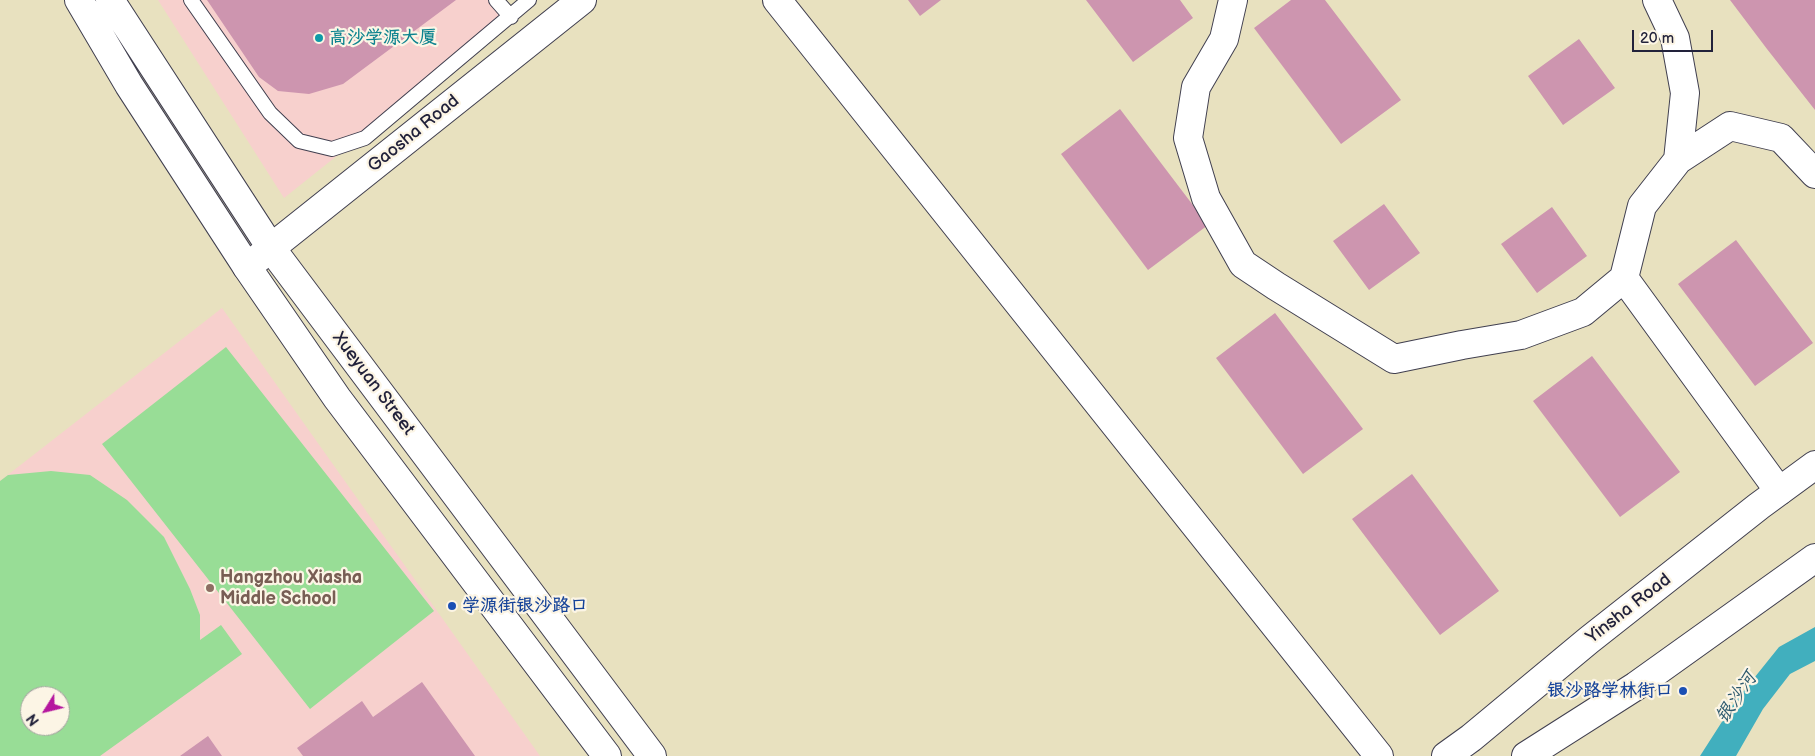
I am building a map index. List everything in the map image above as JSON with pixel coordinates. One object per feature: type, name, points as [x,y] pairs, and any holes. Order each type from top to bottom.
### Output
[{"type":"street","name":"Xueyuan Street","points":[[79,0],[129,85],[247,268],[336,398],[607,756]]},
{"type":"street","name":"Xueyuan Street","points":[[110,0],[271,248],[652,756]]},
{"type":"street","name":"Gaosha Road","points":[[247,268],[582,0]]},
{"type":"street","points":[[777,0],[1379,756]]},
{"type":"street","points":[[1233,0],[1224,39],[1196,87],[1188,138],[1206,198],[1243,264],[1394,359],[1521,335],[1583,312],[1624,278],[1642,206],[1678,160],[1730,126],[1781,138],[1815,174]]},
{"type":"street","points":[[1657,0],[1675,38],[1685,93],[1678,160]]},
{"type":"street","points":[[1624,278],[1779,491]]},
{"type":"street","name":"Yinsha Road","points":[[1446,756],[1471,738],[1589,640],[1815,465]]},
{"type":"street","points":[[1526,756],[1636,686],[1815,558]]},
{"type":"lane","points":[[191,0],[270,113],[299,141],[332,149],[364,138],[529,0]]},
{"type":"lane","points":[[496,0],[511,17]]},
{"type":"shaded area","name":"高沙学源大厦","points":[[158,0],[496,0],[511,17],[284,198]]},
{"type":"shaded area","name":"Hangzhou Xiasha Middle School","points":[[222,308],[540,756],[0,756],[0,481]]},
{"type":"green space","points":[[226,347],[434,611],[310,709],[102,444]]},
{"type":"green space","points":[[51,471],[90,475],[127,500],[164,537],[190,589],[200,615],[200,640],[221,625],[242,654],[100,756],[0,756],[0,481],[8,475]]},
{"type":"water","points":[[1815,627],[1815,661],[1790,674],[1763,709],[1736,756],[1700,756],[1734,703],[1779,647]]},
{"type":"building","name":"高沙学源大厦","points":[[207,0],[456,0],[343,84],[309,94],[278,91],[259,77]]},
{"type":"building","points":[[908,0],[941,0],[920,16]]},
{"type":"building","points":[[1086,0],[1180,0],[1193,18],[1133,62]]},
{"type":"building","points":[[1291,0],[1325,0],[1401,100],[1341,144],[1254,28]]},
{"type":"building","points":[[1730,0],[1815,0],[1815,110],[1767,49]]},
{"type":"building","points":[[1579,39],[1615,88],[1563,125],[1528,76]]},
{"type":"building","points":[[1120,109],[1208,225],[1148,270],[1061,154]]},
{"type":"building","points":[[1384,204],[1420,253],[1369,290],[1333,241]]},
{"type":"building","points":[[1552,207],[1587,256],[1537,293],[1501,244]]},
{"type":"building","points":[[1736,240],[1813,343],[1755,386],[1678,284]]},
{"type":"building","points":[[1275,313],[1363,429],[1303,474],[1216,358]]},
{"type":"building","points":[[1592,356],[1680,472],[1620,517],[1533,401]]},
{"type":"building","points":[[1412,474],[1499,591],[1440,635],[1352,519]]},
{"type":"building","points":[[422,682],[475,756],[303,756],[297,748],[362,701],[373,717]]},
{"type":"building","points":[[208,736],[222,756],[180,756]]},
{"type":"place","name":"高沙学源大厦","points":[[319,38]]},
{"type":"place","name":"Hangzhou Xiasha Middle School","points":[[210,588]]},
{"type":"place","name":"学源街银沙路口","points":[[452,606]]},
{"type":"place","name":"银沙路学林街口","points":[[1683,691]]},
{"type":"water label","name":"银沙河","points":[[1737,698]]}]
